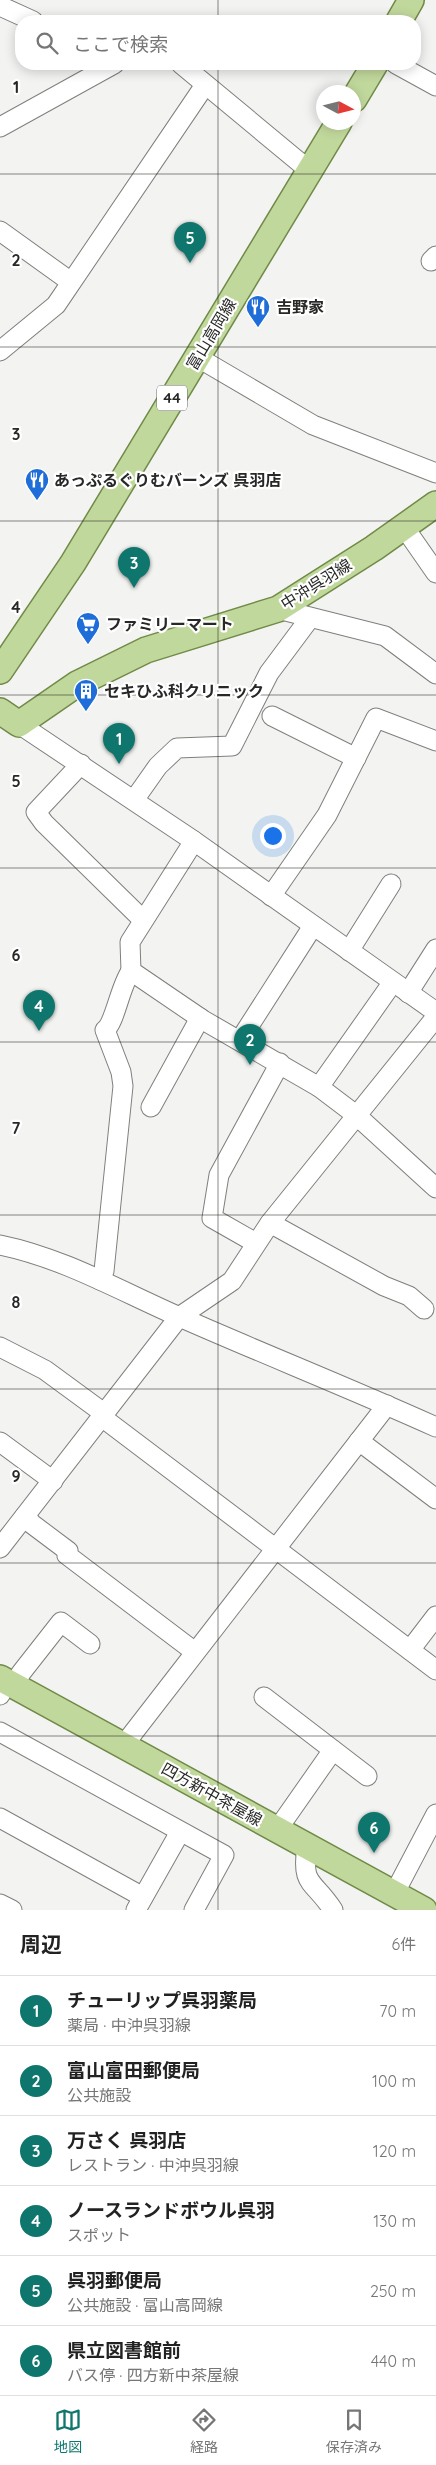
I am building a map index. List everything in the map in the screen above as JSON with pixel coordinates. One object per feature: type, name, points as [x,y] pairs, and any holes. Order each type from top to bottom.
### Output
[{"type":"main road","points":[[402,15],[411,0]]},
{"type":"main road","points":[[361,87],[371,70]]},
{"type":"main road","name":"富山高岡線","points":[[0,670],[73,563],[334,130]]},
{"type":"main road","name":"中沖呉羽線","points":[[10,717],[146,650],[278,609],[436,504]]},
{"type":"main road","name":"四方新中茶屋線","points":[[5,1685],[124,1746],[424,1910]]},
{"type":"street","points":[[0,6],[20,15]]},
{"type":"street","points":[[3,120],[99,70]]},
{"type":"street","points":[[188,70],[310,171]]},
{"type":"street","points":[[407,70],[436,86]]},
{"type":"street","points":[[0,351],[56,305],[205,84]]},
{"type":"street","points":[[0,231],[71,282]]},
{"type":"street","points":[[197,357],[313,425],[436,473]]},
{"type":"street","points":[[404,526],[436,573]]},
{"type":"street","points":[[278,609],[385,636],[436,674]]},
{"type":"street","points":[[134,800],[158,766],[177,748],[232,746],[269,673],[310,618]]},
{"type":"street","points":[[272,716],[356,758]]},
{"type":"street","points":[[10,717],[194,841],[436,1012]]},
{"type":"street","points":[[271,896],[327,815],[376,718],[436,741]]},
{"type":"street","points":[[81,764],[36,812],[44,823],[143,920]]},
{"type":"street","points":[[100,1280],[104,1271],[123,1086],[121,1072],[105,1030],[110,1024],[124,981],[131,972],[130,942],[194,841]]},
{"type":"street","points":[[349,951],[391,884]]},
{"type":"street","points":[[240,1040],[313,926]]},
{"type":"street","points":[[319,1087],[401,987],[436,949]]},
{"type":"street","points":[[131,972],[200,1018],[319,1087],[356,1116],[436,1188]]},
{"type":"street","points":[[0,1548],[179,1317],[232,1281],[270,1223],[436,1017]]},
{"type":"street","points":[[151,1107],[200,1018]]},
{"type":"street","points":[[256,1243],[212,1218],[219,1175],[280,1063]]},
{"type":"street","points":[[270,1223],[384,1286],[409,1296],[424,1309]]},
{"type":"street","points":[[0,1245],[40,1255],[100,1280],[179,1317],[436,1427]]},
{"type":"street","points":[[0,1347],[45,1370],[436,1670]]},
{"type":"street","points":[[124,1746],[194,1652],[387,1405]]},
{"type":"street","points":[[359,1441],[436,1499]]},
{"type":"street","points":[[0,1442],[53,1480]]},
{"type":"street","points":[[25,1516],[32,1524],[68,1551],[67,1555],[194,1652]]},
{"type":"street","points":[[410,1650],[436,1616]]},
{"type":"street","points":[[5,1685],[21,1673],[61,1622],[90,1644]]},
{"type":"street","points":[[264,1697],[367,1776]]},
{"type":"street","points":[[0,1732],[224,1855],[194,1910]]},
{"type":"street","points":[[277,1830],[333,1750]]},
{"type":"street","points":[[394,1894],[436,1814]]},
{"type":"street","points":[[0,1818],[140,1904],[180,1832]]},
{"type":"street","points":[[307,1846],[304,1867],[306,1876],[333,1910]]},
{"type":"street","points":[[0,1904],[12,1910]]},
{"type":"place","name":"呉羽郵便局","points":[[190,263]]},
{"type":"place","name":"吉野家","points":[[258,328]]},
{"type":"place","name":"あっぷるぐりむバーンズ 呉羽店","points":[[37,501]]},
{"type":"place","name":"万さく 呉羽店","points":[[134,588]]},
{"type":"place","name":"ファミリーマート","points":[[88,645]]},
{"type":"place","name":"セキひふ科クリニック","points":[[86,712]]},
{"type":"place","name":"チューリップ呉羽薬局","points":[[119,764]]},
{"type":"place","name":"ノースランドボウル呉羽","points":[[39,1031]]},
{"type":"place","name":"富山富田郵便局","points":[[250,1065]]},
{"type":"place","name":"県立図書館前","points":[[374,1853]]}]
